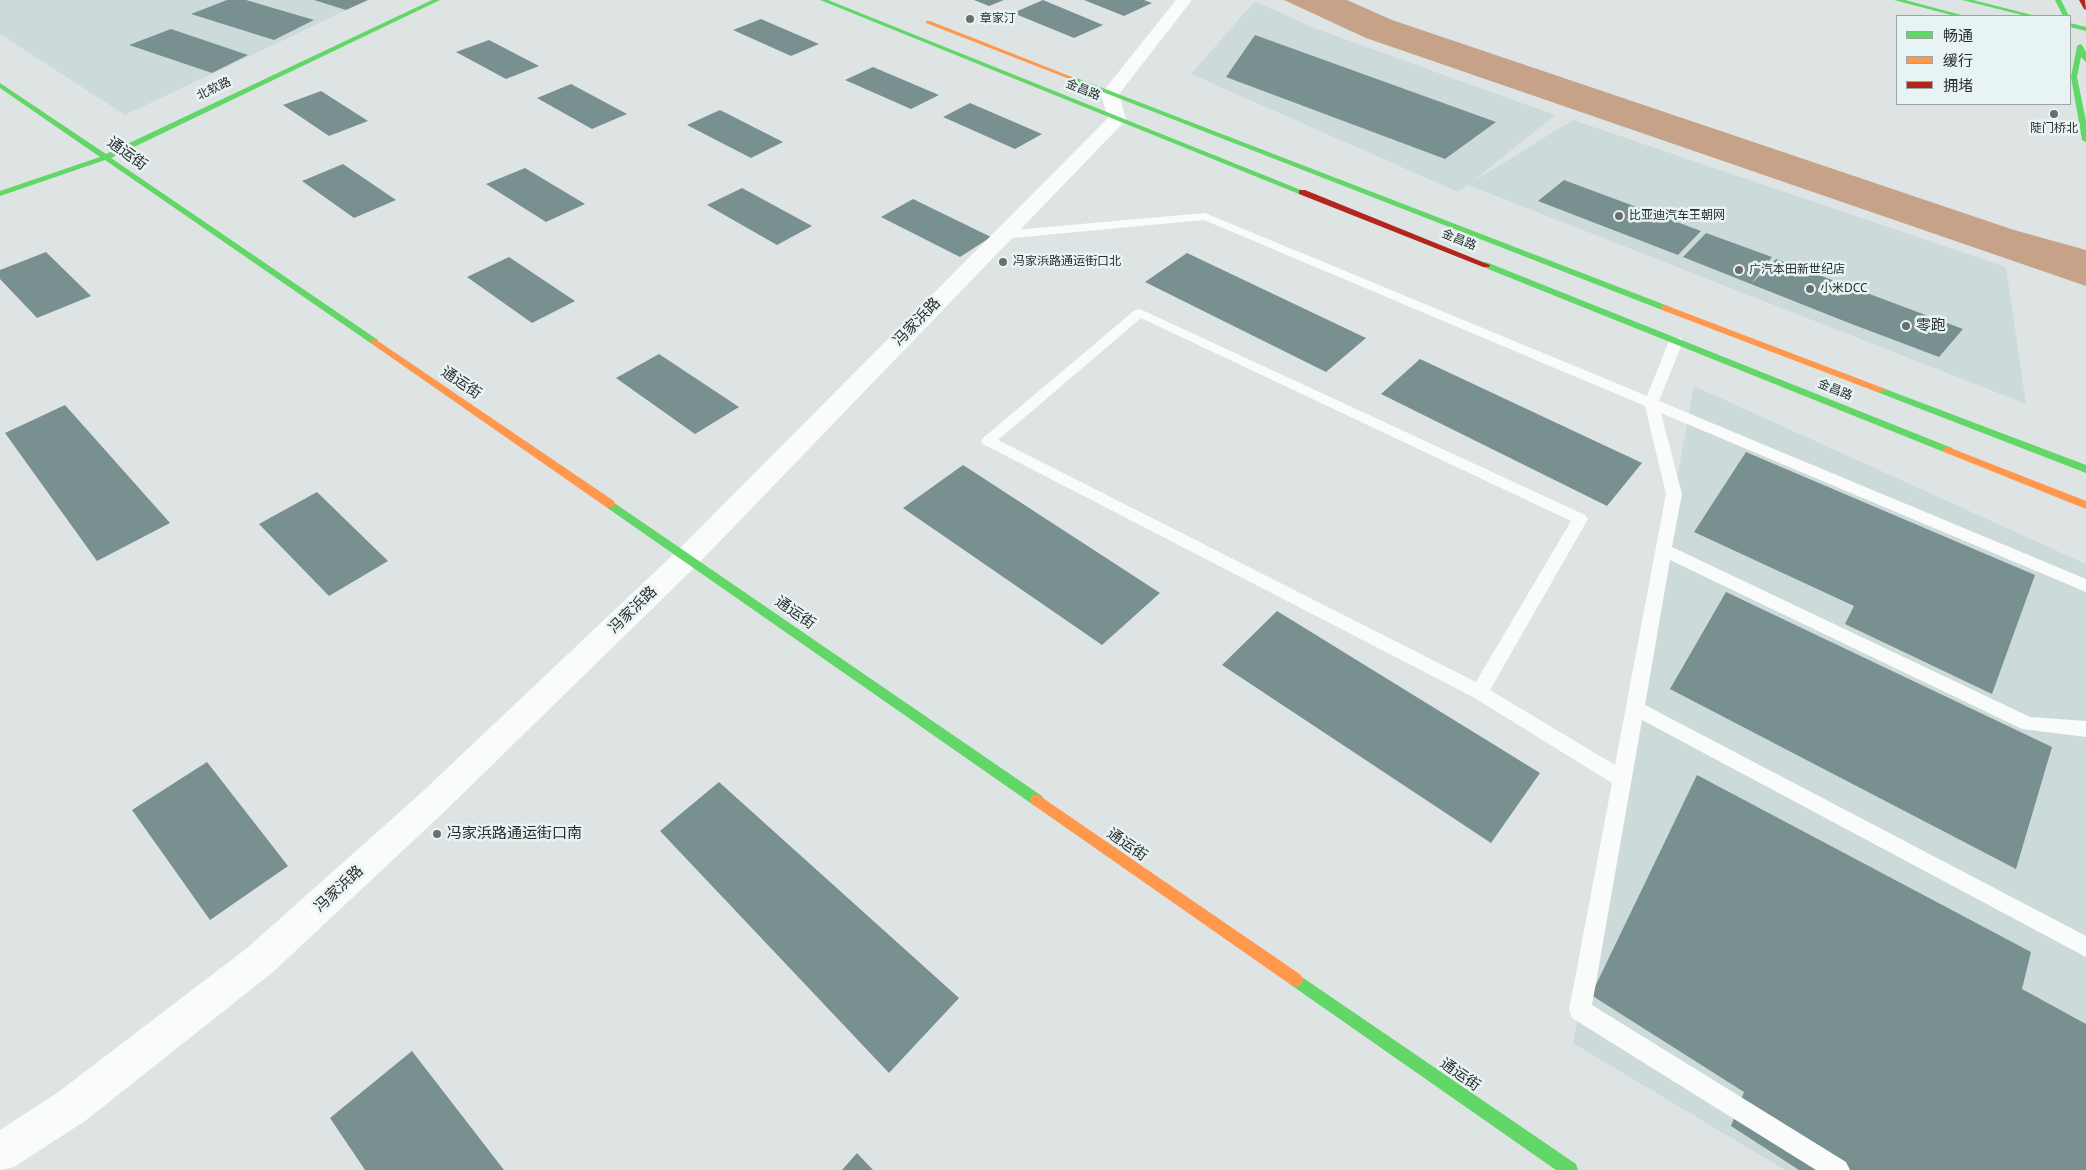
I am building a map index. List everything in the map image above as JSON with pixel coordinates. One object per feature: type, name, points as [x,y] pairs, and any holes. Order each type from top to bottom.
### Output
[{"type":"main road","name":"北软路","points":[[0,194],[104,158],[437,0]]},
{"type":"main road","name":"金昌路","points":[[822,0],[1114,106],[2086,468]]},
{"type":"main road","points":[[1897,0],[1958,15]]},
{"type":"main road","points":[[1965,0],[2029,15]]},
{"type":"main road","points":[[2058,0],[2066,15]]},
{"type":"main road","points":[[2082,0],[2086,8]]},
{"type":"main road","name":"金昌路","points":[[915,17],[1114,106],[1676,341],[2086,505]]},
{"type":"main road","points":[[2071,25],[2086,29]]},
{"type":"main road","points":[[2071,27],[2086,60]]},
{"type":"main road","points":[[2080,48],[2074,77],[2086,140]]},
{"type":"main road","name":"通运街","points":[[0,84],[97,145],[104,158],[688,556],[1570,1170]]},
{"type":"main road","points":[[74,154],[97,145]]},
{"type":"street","name":"冯家浜路","points":[[0,1153],[71,1107],[260,960],[432,803],[688,556],[1003,235],[1114,106],[1184,0]]},
{"type":"lane","points":[[1003,235],[1204,216],[2086,586]]},
{"type":"lane","points":[[1479,692],[1580,519],[1140,313],[988,441],[1479,692],[1622,779]]},
{"type":"lane","points":[[1676,341],[1650,403],[1674,494],[1580,1010],[1838,1170]]},
{"type":"lane","points":[[1664,550],[2028,724],[2086,730]]},
{"type":"lane","points":[[1635,708],[2086,947]]},
{"type":"shaded area","points":[[0,0],[368,0],[125,115],[0,34]]},
{"type":"shaded area","points":[[1284,0],[1347,0],[1392,20],[2014,230],[2086,250],[2086,286],[1366,38]]},
{"type":"shaded area","points":[[1255,1],[1314,28],[1555,115],[1472,182],[1573,120],[2006,267],[2026,404],[1468,185],[1458,192],[1191,74]]},
{"type":"shaded area","points":[[1694,386],[2086,564],[2086,1170],[1785,1170],[1573,1043]]},
{"type":"building","points":[[227,0],[246,0],[314,20],[274,40],[191,14]]},
{"type":"building","points":[[314,0],[368,0],[346,10]]},
{"type":"building","points":[[974,0],[1004,0],[989,6]]},
{"type":"building","points":[[1043,0],[1103,25],[1074,38],[1013,13]]},
{"type":"building","points":[[1084,0],[1144,0],[1152,3],[1124,16]]},
{"type":"building","points":[[761,19],[819,44],[791,56],[733,30]]},
{"type":"building","points":[[171,29],[248,55],[212,73],[129,45]]},
{"type":"building","points":[[1255,35],[1496,122],[1445,159],[1226,77]]},
{"type":"building","points":[[489,40],[539,66],[506,79],[456,52]]},
{"type":"building","points":[[873,67],[939,95],[911,109],[845,80]]},
{"type":"building","points":[[571,84],[627,114],[592,129],[537,98]]},
{"type":"building","points":[[321,91],[368,121],[329,136],[283,105]]},
{"type":"building","points":[[970,103],[1042,134],[1015,149],[943,117]]},
{"type":"building","points":[[720,110],[783,142],[751,158],[687,125]]},
{"type":"building","points":[[343,164],[396,200],[354,218],[302,181]]},
{"type":"building","points":[[525,168],[585,204],[546,222],[486,184]]},
{"type":"building","name":"比亚迪汽车王朝网","points":[[1564,180],[1701,231],[1678,255],[1538,201]]},
{"type":"building","points":[[742,188],[812,226],[777,245],[707,205]]},
{"type":"building","points":[[913,199],[991,237],[960,257],[881,217]]},
{"type":"building","points":[[1706,233],[1772,257],[1751,284],[1776,259],[1963,329],[1939,357],[1849,323],[1683,257]]},
{"type":"building","points":[[46,252],[91,296],[37,318],[0,279],[0,270]]},
{"type":"building","points":[[1187,253],[1366,338],[1326,372],[1145,282]]},
{"type":"building","points":[[509,257],[575,301],[532,323],[467,277]]},
{"type":"building","points":[[659,354],[739,407],[695,434],[616,378]]},
{"type":"building","points":[[1420,359],[1642,463],[1607,506],[1381,394]]},
{"type":"building","points":[[65,405],[170,523],[97,561],[5,433]]},
{"type":"building","points":[[1746,452],[2035,575],[1992,694],[1845,624],[1854,606],[1694,532]]},
{"type":"building","points":[[963,465],[1160,593],[1102,645],[903,508]]},
{"type":"building","points":[[317,492],[388,561],[329,596],[259,524]]},
{"type":"building","points":[[1726,592],[2052,747],[2016,869],[1670,689]]},
{"type":"building","points":[[1277,611],[1540,773],[1491,843],[1222,665]]},
{"type":"building","points":[[207,762],[288,866],[210,920],[132,810]]},
{"type":"building","points":[[1697,775],[2031,952],[2022,989],[2086,1024],[2086,1170],[1799,1170],[1731,1126],[1744,1092],[1591,995]]},
{"type":"building","points":[[719,782],[959,998],[889,1073],[660,831]]},
{"type":"building","points":[[412,1051],[504,1170],[365,1170],[330,1118]]},
{"type":"building","points":[[857,1153],[873,1170],[842,1170]]},
{"type":"traffic: fast","points":[[0,194],[104,158],[437,0]]},
{"type":"traffic: fast","points":[[823,0],[1302,192]]},
{"type":"traffic: fast","points":[[1897,0],[1958,15]]},
{"type":"traffic: fast","points":[[1965,0],[2029,15]]},
{"type":"traffic: fast","points":[[2058,0],[2066,15]]},
{"type":"traffic: fast","points":[[2071,25],[2086,29]]},
{"type":"traffic: fast","points":[[2080,46],[2074,77],[2086,140]]},
{"type":"traffic: fast","points":[[2080,46],[2086,60]]},
{"type":"traffic: fast","points":[[1074,79],[1665,308]]},
{"type":"traffic: fast","points":[[0,85],[375,342]]},
{"type":"traffic: fast","points":[[1486,265],[1948,450]]},
{"type":"traffic: fast","points":[[1880,390],[2086,469]]},
{"type":"traffic: fast","points":[[610,504],[1037,800]]},
{"type":"traffic: fast","points":[[1296,980],[1570,1170]]},
{"type":"traffic: slow","points":[[928,22],[1074,79]]},
{"type":"traffic: slow","points":[[1665,308],[1880,390]]},
{"type":"traffic: slow","points":[[375,342],[610,504]]},
{"type":"traffic: slow","points":[[1948,450],[2086,505]]},
{"type":"traffic: slow","points":[[1037,800],[1296,980]]},
{"type":"traffic: jam","points":[[2082,0],[2086,8]]},
{"type":"traffic: jam","points":[[1302,192],[1486,265]]},
{"type":"place","name":"章家汀","points":[[970,19]]},
{"type":"place","name":"陡门桥北","points":[[2054,114]]},
{"type":"place","name":"比亚迪汽车王朝网","points":[[1619,216]]},
{"type":"place","name":"冯家浜路通运街口北","points":[[1003,262]]},
{"type":"place","name":"广汽本田新世纪店","points":[[1739,270]]},
{"type":"place","name":"小米DCC","points":[[1810,289]]},
{"type":"place","name":"零跑","points":[[1906,326]]},
{"type":"place","name":"冯家浜路通运街口南","points":[[437,834]]}]
